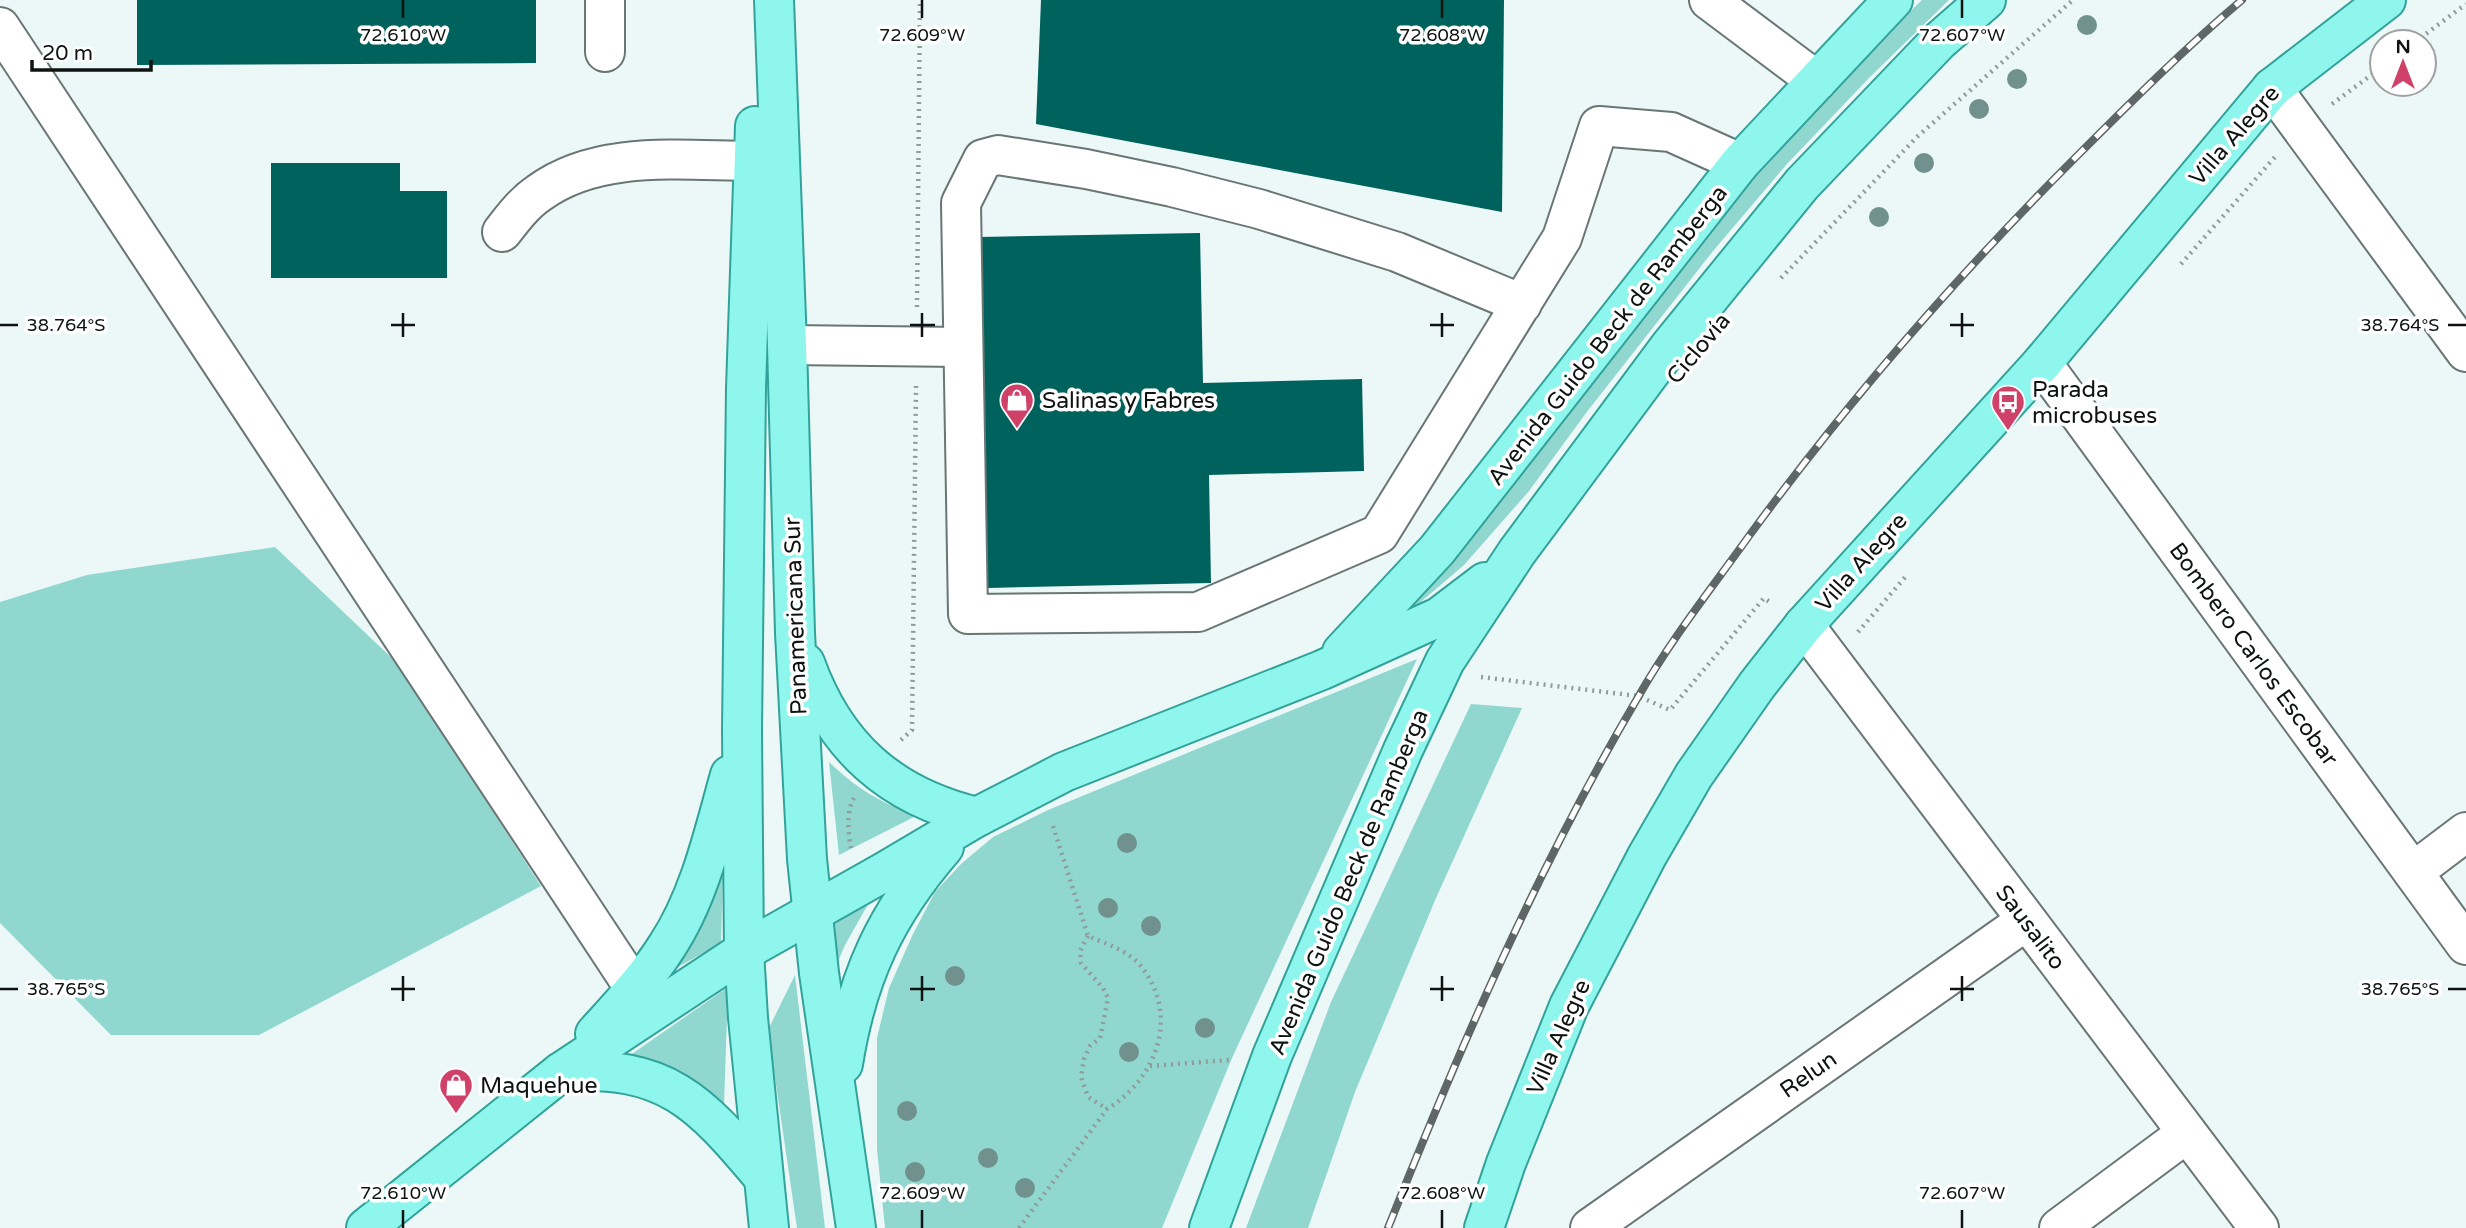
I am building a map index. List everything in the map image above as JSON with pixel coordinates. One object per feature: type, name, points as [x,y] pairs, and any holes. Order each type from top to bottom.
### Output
[{"type":"main road","name":"Panamericana Sur","points":[[760,0],[746,388],[742,730],[744,951],[769,1228]]},
{"type":"main road","name":"Panamericana Sur","points":[[774,0],[795,633],[807,859],[812,913],[856,1228]]},
{"type":"main road","name":"Avenida Guido Beck de Ramberga","points":[[1322,670],[1352,643],[1437,550],[1740,163],[1893,0]]},
{"type":"main road","name":"Avenida Guido Beck de Ramberga","points":[[1209,1228],[1272,1056],[1403,750],[1445,661],[1517,552],[1670,346],[1802,184],[1938,42],[1986,0]]},
{"type":"main road","name":"Villa Alegre","points":[[1484,1228],[1506,1163],[1569,1006],[1607,931],[1694,775],[1757,685],[1804,625],[2042,363],[2272,89],[2386,0]]},
{"type":"main road","name":"Avenida Guido Beck de Ramberga","points":[[561,1072],[744,951],[976,817],[1064,772],[1322,670],[1439,617],[1478,589],[1517,552]]},
{"type":"main road","points":[[795,633],[816,694],[851,747],[897,785],[948,810],[976,817]]},
{"type":"main road","points":[[366,1228],[561,1072],[635,989],[668,945],[689,902],[706,858],[742,730]]},
{"type":"main road","points":[[837,1097],[850,1021],[860,985],[875,949],[894,912],[918,877],[945,845],[976,817]]},
{"type":"main road","points":[[561,1072],[594,1069],[630,1074],[677,1092],[717,1123],[763,1177]]},
{"type":"street","points":[[605,0],[605,52]]},
{"type":"street","points":[[1709,0],[1817,80]]},
{"type":"street","points":[[0,27],[635,989]]},
{"type":"street","points":[[2272,89],[2466,352]]},
{"type":"street","points":[[1522,303],[1397,252],[1259,209],[1148,182],[998,155],[983,159],[961,203],[968,614],[1198,612],[1379,534],[1522,303],[1562,238],[1599,126],[1671,132],[1740,163]]},
{"type":"street","points":[[502,232],[519,211],[539,193],[562,179],[584,172],[635,162],[754,161]]},
{"type":"street","points":[[787,345],[962,347]]},
{"type":"street","name":"Bombero Carlos Escobar","points":[[2042,363],[2466,945]]},
{"type":"street","name":"Sausalito","points":[[1804,625],[1830,663],[2259,1228]]},
{"type":"street","points":[[2413,872],[2466,832]]},
{"type":"street","name":"Relun","points":[[1590,1228],[2026,921]]},
{"type":"street","points":[[2059,1228],[2187,1133]]},
{"type":"path","points":[[1774,284],[1918,136],[2073,0]]},
{"type":"path","points":[[2434,28],[2466,4]]},
{"type":"path","points":[[2174,272],[2300,128],[2368,77]]},
{"type":"path","points":[[1830,663],[1912,570]]},
{"type":"path","points":[[1480,677],[1516,679],[1638,696],[1670,710],[1764,598],[1804,625]]},
{"type":"path","points":[[1474,688],[1485,667]]},
{"type":"path","points":[[859,886],[848,835],[850,804],[874,768],[912,730]]},
{"type":"path","points":[[1040,785],[1088,936],[1080,951],[1082,963],[1103,988],[1108,999],[1100,1038],[1090,1046],[1084,1059],[1082,1077],[1088,1097],[1107,1109]]},
{"type":"path","points":[[1019,1228],[1107,1109],[1124,1099],[1150,1066],[1162,1026],[1162,1011],[1157,994],[1139,964],[1120,949],[1088,936]]},
{"type":"path","points":[[1150,1066],[1272,1056]]},
{"type":"shaded area","points":[[1922,0],[1949,0],[1787,164],[1713,251],[1586,413],[1529,491],[1464,565],[1402,618],[1391,606],[1786,138]]},
{"type":"shaded area","points":[[275,547],[396,662],[541,886],[259,1035],[111,1035],[0,923],[0,602],[87,575]]},
{"type":"shaded area","points":[[1417,659],[1232,1058],[1162,1228],[885,1228],[877,1149],[877,1038],[889,988],[913,934],[935,892],[961,864],[993,837],[1048,810]]},
{"type":"shaded area","points":[[1471,704],[1522,708],[1436,898],[1355,1092],[1308,1228],[1246,1228],[1331,1002]]},
{"type":"shaded area","points":[[829,762],[870,794],[916,816],[839,855]]},
{"type":"shaded area","points":[[723,862],[721,943],[671,971]]},
{"type":"shaded area","points":[[871,899],[845,945],[836,966],[828,928]]},
{"type":"shaded area","points":[[795,975],[825,1228],[797,1228],[768,1030]]},
{"type":"shaded area","points":[[728,987],[724,1105],[680,1074],[629,1056]]},
{"type":"building","points":[[137,0],[536,0],[536,63],[137,65]]},
{"type":"building","points":[[1041,0],[1504,0],[1502,212],[1036,124]]},
{"type":"building","points":[[271,163],[400,163],[400,191],[447,191],[447,278],[271,278]]},
{"type":"building","points":[[1200,233],[1203,383],[1362,379],[1364,471],[1209,475],[1211,583],[988,588],[981,237]]},
{"type":"railway","points":[[1388,1228],[1472,1025],[1534,892],[1601,763],[1676,636],[1825,436],[1905,340],[2032,202],[2178,57],[2242,0]]},
{"type":"place","name":"Salinas y Fabres","points":[[1017,430]]},
{"type":"place","name":"Parada microbuses","points":[[2008,432]]},
{"type":"place","name":"Maquehue","points":[[456,1115]]}]
